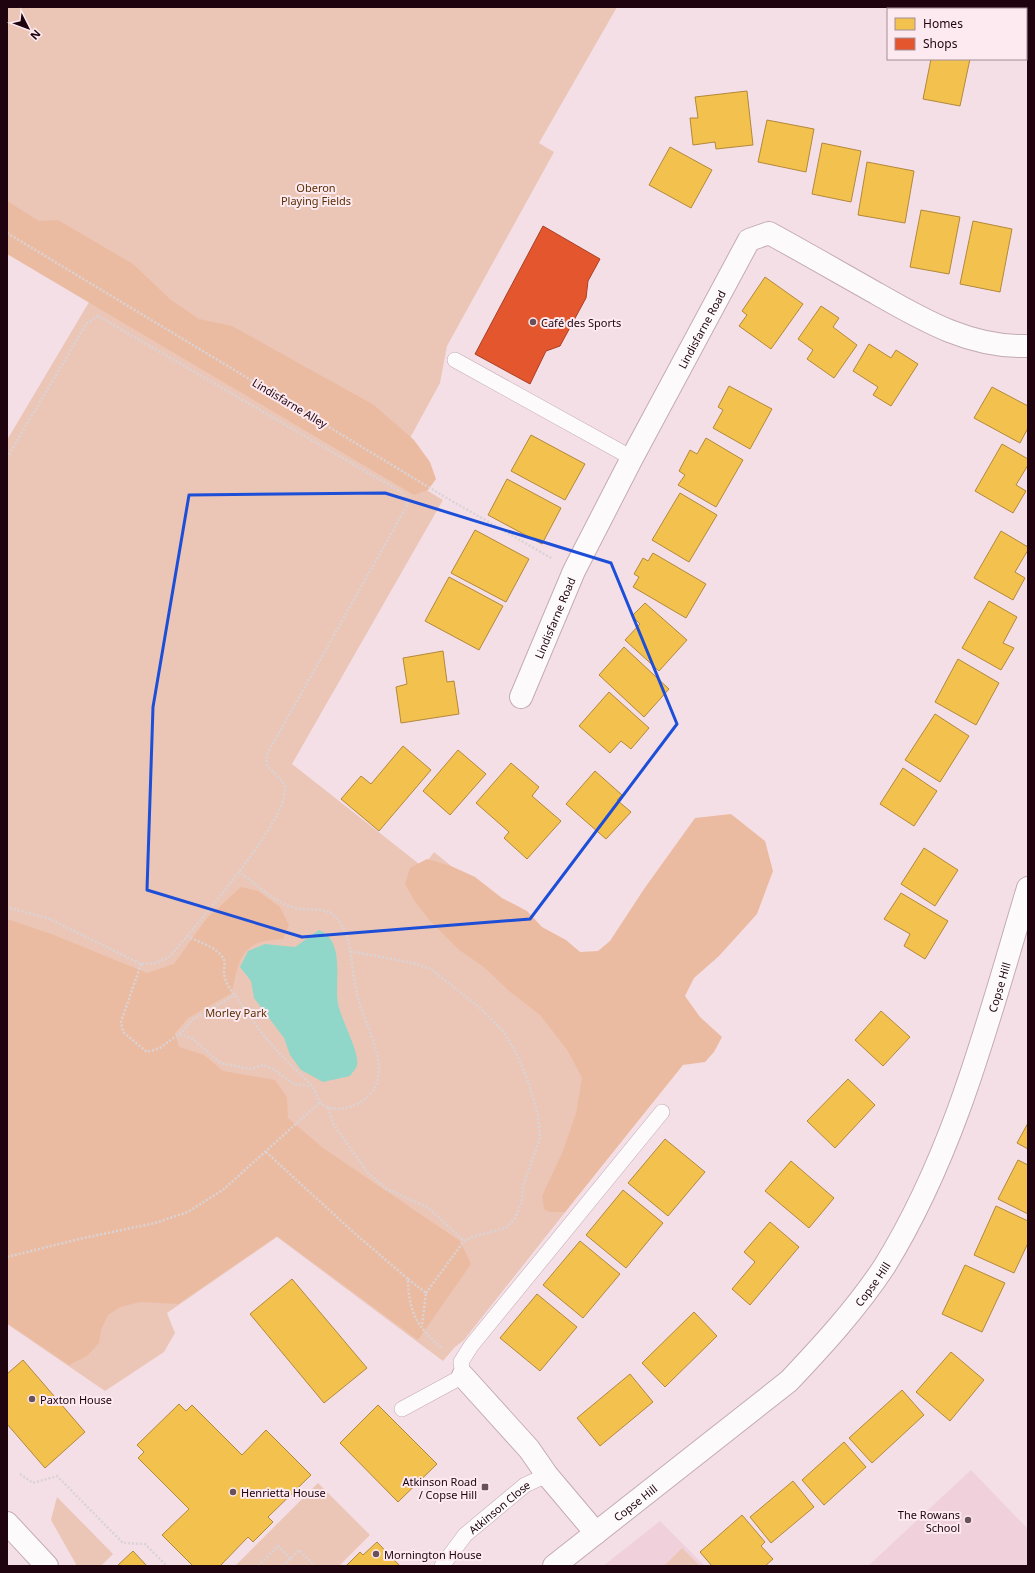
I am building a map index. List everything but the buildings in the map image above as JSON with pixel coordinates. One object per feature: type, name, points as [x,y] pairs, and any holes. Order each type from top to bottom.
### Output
[{"type":"street","name":"Lindisfarne Road","points":[[521,697],[574,571],[632,458],[750,240],[769,232],[922,319],[957,335],[990,344],[1028,346]]},
{"type":"street","name":"Copse Hill","points":[[554,1566],[789,1381],[822,1346],[883,1267],[932,1177],[953,1127],[986,1028],[1028,888]]},
{"type":"street","points":[[462,1369],[529,1449],[547,1475],[596,1533]]},
{"type":"street","points":[[7,1523],[47,1566]]},
{"type":"lane","points":[[455,360],[632,458]]},
{"type":"lane","points":[[402,1409],[462,1369],[471,1346],[662,1112]]},
{"type":"lane","name":"Atkinson Close","points":[[442,1566],[465,1535],[525,1485],[547,1475]]},
{"type":"path","name":"Lindisfarne Alley","points":[[7,233],[445,497],[574,571]]},
{"type":"path","points":[[7,458],[86,324],[98,316],[403,494],[408,504],[267,754],[267,765],[285,786],[286,794],[281,810],[239,872],[169,957],[156,963],[141,964],[50,919],[7,908]]},
{"type":"path","points":[[187,936],[212,948],[221,956],[226,964],[225,978],[261,1034],[311,1087],[319,1103],[328,1108],[342,1108],[356,1105],[367,1098],[377,1083],[379,1065],[376,1044],[362,1010],[346,936],[339,920],[329,912],[317,908],[296,909],[284,904],[239,872]]},
{"type":"path","points":[[349,951],[413,963],[431,969],[480,1008],[504,1032],[517,1055],[528,1081],[538,1115],[540,1138],[523,1186],[522,1202],[515,1218],[506,1228],[472,1237],[464,1241],[426,1293],[422,1326]]},
{"type":"path","points":[[141,964],[121,1022],[123,1032],[133,1042],[147,1052],[160,1048],[180,1034],[192,1020],[235,995]]},
{"type":"path","points":[[180,1034],[194,1039],[220,1063],[250,1069],[263,1065],[273,1069],[294,1084],[311,1087]]},
{"type":"path","points":[[7,1258],[79,1239],[155,1223],[188,1212],[224,1189],[319,1103]]},
{"type":"path","points":[[328,1108],[334,1125],[368,1173],[387,1189],[429,1208],[464,1241]]},
{"type":"path","points":[[266,1152],[352,1231],[426,1293]]},
{"type":"path","points":[[408,1278],[408,1300],[414,1317],[437,1344],[462,1369]]},
{"type":"path","points":[[20,1474],[33,1483],[57,1476],[123,1543],[145,1544],[167,1566]]},
{"type":"path","points":[[258,1566],[278,1546],[291,1559]]},
{"type":"path","points":[[283,1566],[299,1550],[315,1566]]},
{"type":"highlighted area","points":[[385,493],[611,563],[677,724],[530,919],[302,937],[147,890],[153,707],[189,495]]},
{"type":"shaded area","points":[[7,201],[39,221],[58,220],[133,264],[171,300],[199,319],[232,326],[374,405],[414,440],[430,462],[436,479],[428,490],[414,495],[7,254]]},
{"type":"shaded area","points":[[731,814],[765,841],[773,871],[757,914],[719,956],[694,978],[685,996],[700,1017],[722,1037],[714,1052],[705,1062],[683,1065],[565,1212],[550,1212],[544,1209],[542,1196],[563,1151],[576,1113],[582,1078],[568,1051],[540,1015],[509,991],[485,968],[458,949],[430,921],[414,900],[405,884],[410,868],[427,859],[451,866],[475,877],[502,898],[527,911],[542,927],[566,940],[580,952],[598,951],[610,941],[644,889],[695,818]]},
{"type":"shaded area","points":[[241,887],[258,891],[280,907],[289,925],[283,939],[261,942],[248,950],[243,956],[237,970],[232,993],[188,1018],[175,1033],[179,1047],[204,1055],[223,1071],[275,1080],[287,1097],[288,1118],[323,1148],[460,1241],[471,1264],[418,1340],[277,1236],[178,1304],[140,1302],[120,1307],[108,1315],[101,1330],[99,1343],[87,1356],[69,1365],[7,1323],[7,919],[54,935],[147,973],[174,964],[207,918]]},
{"type":"shaded area","points":[[319,930],[333,943],[336,952],[338,1003],[356,1052],[357,1059],[357,1065],[350,1076],[323,1082],[301,1070],[290,1055],[284,1038],[254,998],[251,981],[240,967],[248,951],[265,944],[295,947]]},
{"type":"shaded area","name":"The Rowans School","points":[[971,1470],[1028,1529],[1028,1566],[868,1566]]},
{"type":"shaded area","points":[[660,1521],[705,1566],[603,1566]]},
{"type":"green space","name":"Oberon Playing Fields","points":[[7,7],[617,7],[539,143],[554,152],[447,346],[440,383],[397,462],[7,222]]},
{"type":"green space","name":"Morley Park","points":[[95,292],[443,500],[292,764],[423,867],[434,852],[687,1058],[464,1340],[454,1348],[443,1361],[277,1237],[167,1313],[175,1333],[164,1352],[105,1391],[7,1324],[7,440]]},
{"type":"green space","points":[[318,1483],[370,1535],[339,1566],[235,1566]]},
{"type":"green space","points":[[57,1497],[113,1554],[101,1566],[77,1566],[51,1520]]},
{"type":"green space","points":[[682,1548],[700,1566],[664,1566]]},
{"type":"place","name":"Café des Sports","points":[[533,322]]},
{"type":"place","name":"Paxton House","points":[[32,1399]]},
{"type":"place","name":"Atkinson Road / Copse Hill","points":[[485,1487]]},
{"type":"place","name":"Henrietta House","points":[[233,1492]]},
{"type":"place","name":"The Rowans School","points":[[968,1520]]},
{"type":"place","name":"Mornington House","points":[[376,1554]]}]
